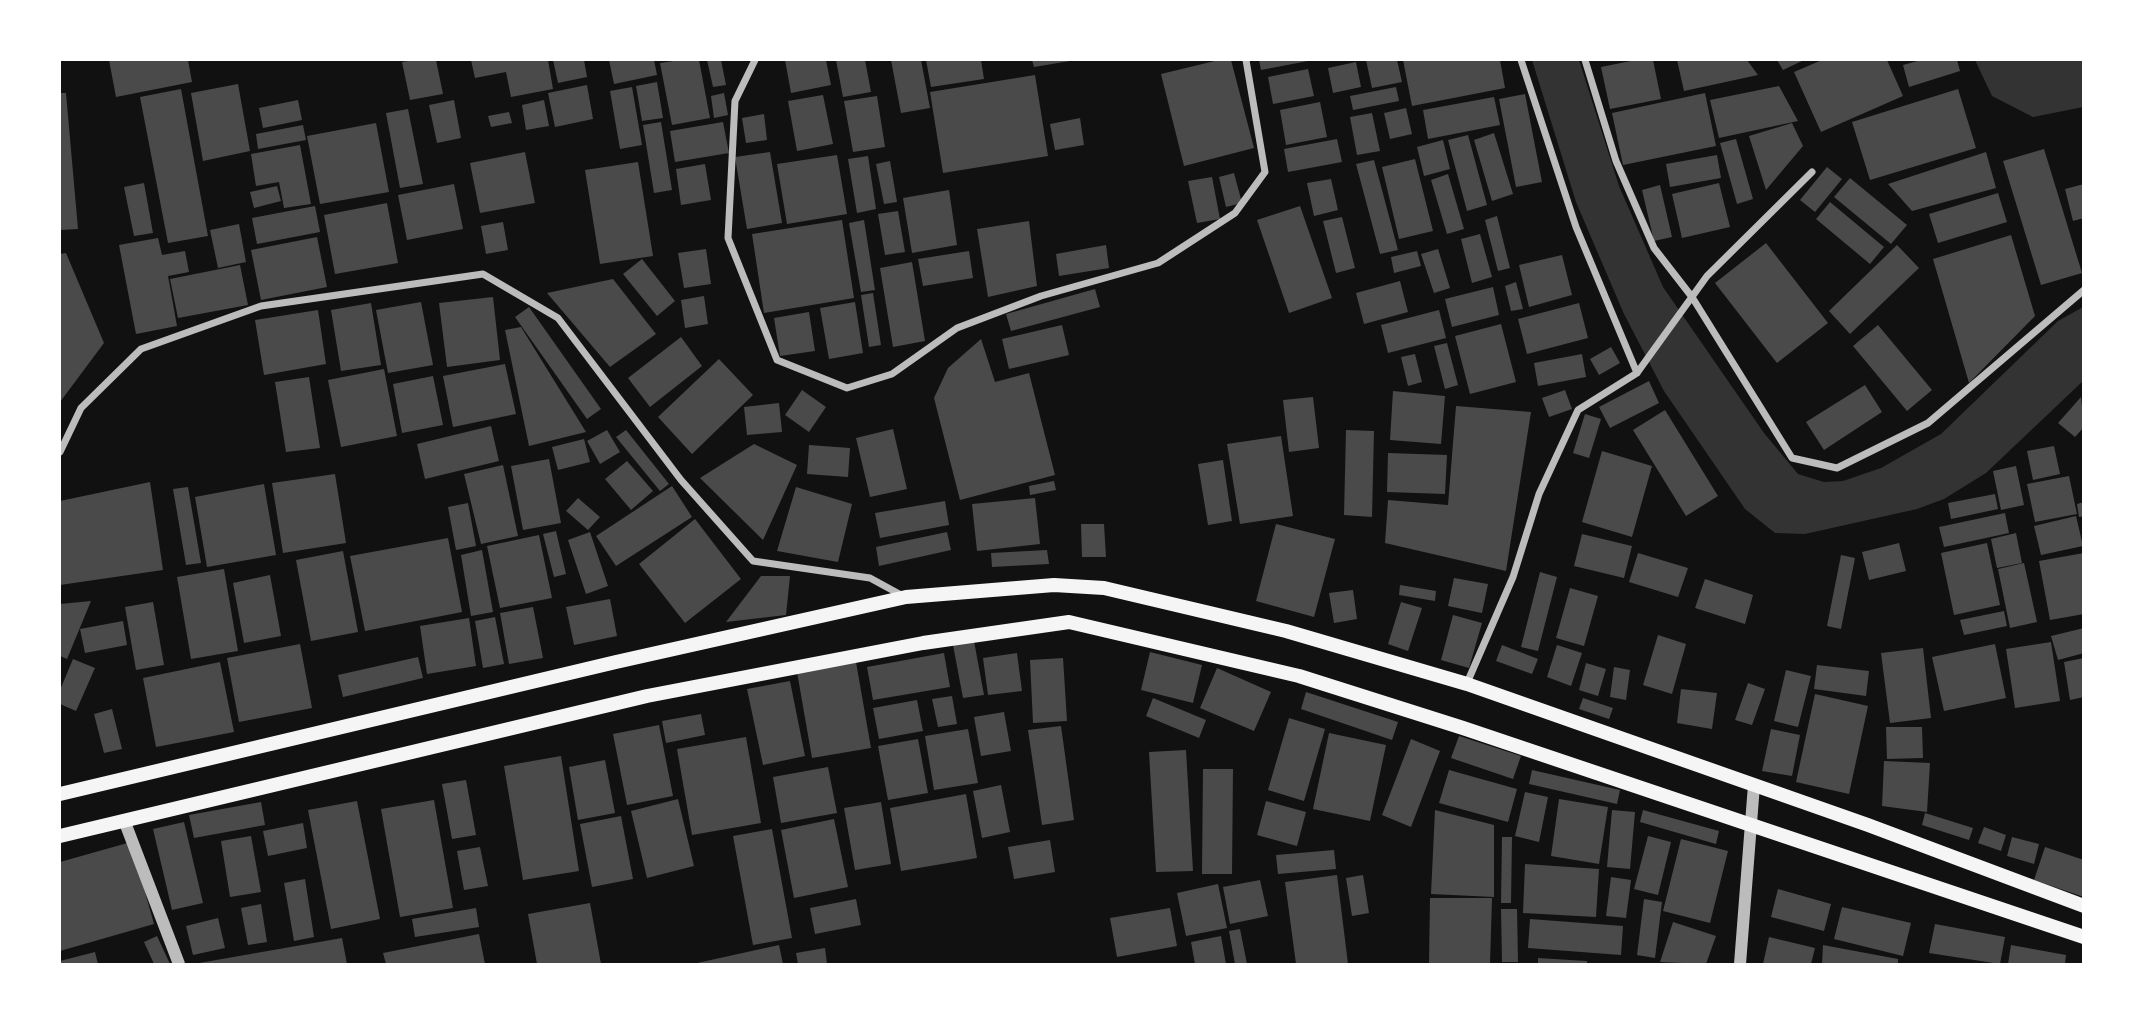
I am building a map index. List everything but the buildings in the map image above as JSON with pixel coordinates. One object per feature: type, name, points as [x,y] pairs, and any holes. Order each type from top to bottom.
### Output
[{"type":"main road","points":[[60,794],[616,662],[906,597],[1042,585],[1104,588],[1286,631],[1467,684],[1754,785],[2084,906]]},
{"type":"main road","points":[[60,836],[647,696],[923,643],[1069,622],[1299,676],[2084,937]]},
{"type":"street","points":[[755,60],[736,101],[728,238],[777,360],[847,388],[892,374],[957,328],[1041,296],[1158,263],[1235,213],[1265,172],[1246,60]]},
{"type":"street","points":[[1521,60],[1576,227],[1637,373]]},
{"type":"street","points":[[1585,60],[1616,161],[1654,248],[1692,297],[1793,457],[1837,468],[1928,424],[2084,290]]},
{"type":"street","points":[[1467,684],[1514,577],[1539,494],[1578,410],[1637,373],[1707,276],[1812,172]]},
{"type":"street","points":[[60,452],[80,408],[141,349],[261,306],[483,274],[558,318],[681,480],[752,561],[870,578],[906,597]]},
{"type":"street","points":[[1740,964],[1754,785]]},
{"type":"street","points":[[124,820],[179,964]]},
{"type":"shaded area","points":[[1532,60],[1579,60],[1619,186],[1663,287],[1764,433],[1798,474],[1824,482],[1843,481],[1881,468],[1941,434],[2058,321],[2083,307],[2083,381],[1986,473],[1944,499],[1917,509],[1805,534],[1775,533],[1745,509],[1664,391],[1624,314],[1576,202]]},
{"type":"shaded area","points":[[1975,60],[2083,60],[2083,107],[2033,117],[1992,96]]}]
